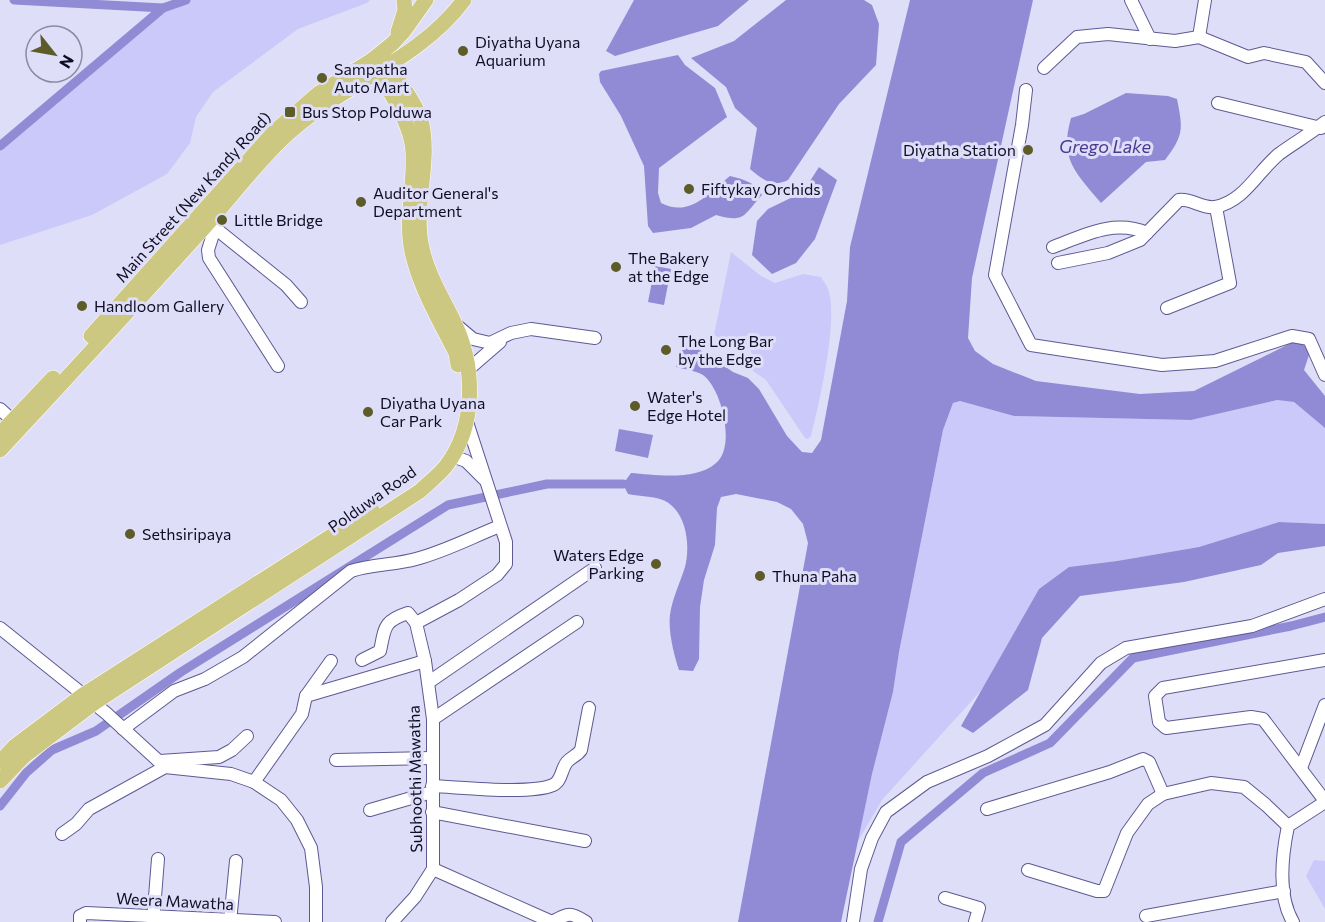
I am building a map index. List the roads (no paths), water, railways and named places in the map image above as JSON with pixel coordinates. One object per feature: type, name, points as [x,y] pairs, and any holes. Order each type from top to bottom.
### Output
[{"type":"main road","points":[[383,59],[405,10],[404,0]]},
{"type":"main road","name":"Main Street (New Kandy Road)","points":[[0,450],[213,224],[281,140],[383,59],[426,0]]},
{"type":"main road","points":[[434,32],[457,0]]},
{"type":"main road","points":[[434,32],[464,0]]},
{"type":"main road","name":"Main Street (New Kandy Road)","points":[[0,434],[85,344],[274,132],[319,93],[383,59],[421,44],[434,32]]},
{"type":"main road","name":"Polduwa Road","points":[[383,59],[407,127],[413,152],[409,231],[412,254],[423,285],[454,323],[461,352],[459,403],[451,450]]},
{"type":"main road","name":"Polduwa Road","points":[[0,781],[24,756],[94,704],[360,525],[451,450],[467,422],[470,369],[435,298]]},
{"type":"main road","name":"Polduwa Road","points":[[0,762],[15,746],[94,704]]},
{"type":"street","points":[[1131,0],[1150,39]]},
{"type":"street","points":[[1199,37],[1205,0]]},
{"type":"street","points":[[1044,68],[1077,37],[1108,34],[1175,41],[1199,37],[1248,57],[1264,53],[1306,63],[1325,83]]},
{"type":"street","points":[[1026,90],[1022,125],[995,275],[1031,345],[1162,365],[1215,361],[1292,336],[1309,339],[1325,375]]},
{"type":"street","points":[[1218,103],[1323,126]]},
{"type":"street","points":[[1058,262],[1108,253],[1140,240],[1179,200],[1185,199],[1208,207],[1225,204],[1248,188],[1277,156],[1323,126]]},
{"type":"street","points":[[1167,308],[1230,283],[1216,207]]},
{"type":"street","points":[[278,366],[209,258],[208,250],[213,224],[286,285],[301,302]]},
{"type":"street","points":[[1053,246],[1108,227],[1135,228],[1147,233]]},
{"type":"street","points":[[454,323],[473,339],[490,343]]},
{"type":"street","points":[[461,352],[490,343],[511,333],[531,329],[595,338]]},
{"type":"street","points":[[470,369],[511,333]]},
{"type":"street","points":[[0,409],[12,420]]},
{"type":"street","points":[[362,660],[380,651],[386,626],[393,617],[408,613],[416,622],[459,600],[497,575],[506,564],[506,542],[467,422]]},
{"type":"street","points":[[451,450],[466,461],[489,485]]},
{"type":"street","points":[[121,727],[174,691],[205,679],[243,657],[351,571],[366,566],[414,560],[455,546],[500,526]]},
{"type":"street","points":[[429,682],[595,568]]},
{"type":"street","points":[[853,922],[861,869],[872,838],[886,812],[927,782],[988,756],[1046,724],[1101,663],[1126,648],[1252,626],[1325,599]]},
{"type":"street","name":"Subhoothi Mawatha","points":[[392,922],[415,897],[433,869],[432,719],[429,682],[416,622]]},
{"type":"street","points":[[432,719],[577,622]]},
{"type":"street","points":[[0,628],[94,704],[162,764],[231,774],[254,782],[281,800],[297,820],[311,848],[316,887],[316,922]]},
{"type":"street","points":[[1293,922],[1284,891],[1281,859],[1288,826],[1325,802],[1263,719],[1251,717],[1166,728],[1159,722],[1155,696],[1163,688],[1325,660]]},
{"type":"street","points":[[254,782],[302,714],[306,696],[331,661]]},
{"type":"street","points":[[306,696],[425,661]]},
{"type":"street","points":[[1301,768],[1325,705]]},
{"type":"street","points":[[370,810],[432,789],[528,790],[553,785],[559,780],[568,760],[578,755],[581,750],[589,708]]},
{"type":"street","points":[[62,834],[76,824],[88,809],[162,764],[219,757],[232,750],[247,736]]},
{"type":"street","points":[[336,760],[432,758]]},
{"type":"street","points":[[987,808],[1110,772],[1143,759],[1149,762],[1163,794]]},
{"type":"street","points":[[1028,870],[1097,891],[1104,891],[1126,833],[1148,804],[1163,794],[1211,783],[1244,787],[1288,826]]},
{"type":"street","points":[[432,812],[585,841]]},
{"type":"street","points":[[153,919],[158,859]]},
{"type":"street","points":[[230,921],[236,861]]},
{"type":"street","points":[[433,869],[552,922],[567,914],[573,914],[586,922]]},
{"type":"street","points":[[1146,916],[1284,891]]},
{"type":"street","points":[[945,898],[979,908],[975,922]]},
{"type":"street","name":"Weera Mawatha","points":[[80,922],[81,916],[86,913],[153,919],[275,922]]},
{"type":"water","points":[[634,0],[749,0],[718,26],[615,56],[606,51]]},
{"type":"water","points":[[786,0],[864,0],[872,5],[879,24],[876,65],[839,104],[788,180],[772,183],[750,169],[757,128],[735,108],[726,87],[691,58],[734,41]]},
{"type":"water","points":[[910,0],[1033,0],[972,278],[968,338],[975,351],[993,364],[1036,381],[1140,394],[1194,391],[1291,343],[1302,343],[1310,352],[1304,370],[1325,396],[1325,428],[1294,402],[1277,400],[1191,420],[1014,416],[960,401],[953,403],[943,430],[893,692],[872,774],[841,922],[738,922],[808,543],[803,524],[791,509],[777,502],[736,494],[721,497],[717,508],[715,545],[704,580],[700,607],[699,659],[693,671],[679,670],[672,643],[670,615],[687,558],[687,537],[684,527],[676,510],[669,503],[656,498],[628,494],[623,484],[631,473],[687,475],[698,472],[708,469],[722,455],[726,432],[721,405],[710,382],[703,375],[676,367],[684,344],[702,351],[733,372],[748,378],[759,389],[787,436],[802,452],[812,453],[821,440],[847,301],[850,247]]},
{"type":"water","points":[[678,55],[685,65],[715,88],[727,117],[659,168],[658,193],[661,203],[671,207],[690,206],[707,196],[730,176],[745,180],[762,195],[747,213],[738,218],[716,215],[691,228],[653,233],[648,226],[644,166],[621,116],[600,82],[599,74],[601,71]]},
{"type":"water","name":"Grego Lake","points":[[1126,93],[1168,96],[1177,99],[1181,125],[1179,138],[1165,160],[1146,162],[1101,203],[1072,165],[1067,144],[1071,118]]},
{"type":"water","points":[[819,167],[837,180],[815,239],[796,263],[772,274],[752,255],[757,221],[768,209],[803,192]]},
{"type":"water","points":[[655,266],[671,269],[664,305],[648,302]]},
{"type":"water","points":[[619,429],[653,435],[648,458],[615,451]]},
{"type":"water","points":[[1279,522],[1325,524],[1325,546],[1278,553],[1261,565],[1184,582],[1080,596],[1042,638],[1028,690],[973,733],[961,726],[1039,589],[1069,567],[1199,547]]},
{"type":"waterway","points":[[14,0],[163,8]]},
{"type":"waterway","points":[[0,146],[163,8],[186,0]]},
{"type":"waterway","points":[[0,806],[26,773],[52,750],[96,731],[181,672],[448,505],[547,484],[623,484]]},
{"type":"waterway","points":[[878,922],[901,842],[983,773],[1050,743],[1133,658],[1325,617]]},
{"type":"place","name":"Diyatha Uyana Aquarium","points":[[463,51]]},
{"type":"place","name":"Sampatha Auto Mart","points":[[322,78]]},
{"type":"place","name":"Bus Stop Polduwa","points":[[290,112]]},
{"type":"place","name":"Diyatha Station","points":[[1028,150]]},
{"type":"place","name":"Fiftykay Orchids","points":[[689,189]]},
{"type":"place","name":"Auditor General's Department","points":[[361,202]]},
{"type":"place","name":"Little Bridge","points":[[222,220]]},
{"type":"place","name":"The Bakery at the Edge","points":[[616,267]]},
{"type":"place","name":"Handloom Gallery","points":[[82,306]]},
{"type":"place","name":"The Long Bar by the Edge","points":[[666,350]]},
{"type":"place","name":"Water's Edge Hotel","points":[[635,406]]},
{"type":"place","name":"Diyatha Uyana Car Park","points":[[368,412]]},
{"type":"place","name":"Sethsiripaya","points":[[130,534]]},
{"type":"place","name":"Waters Edge Parking","points":[[656,564]]},
{"type":"place","name":"Thuna Paha","points":[[760,576]]}]
